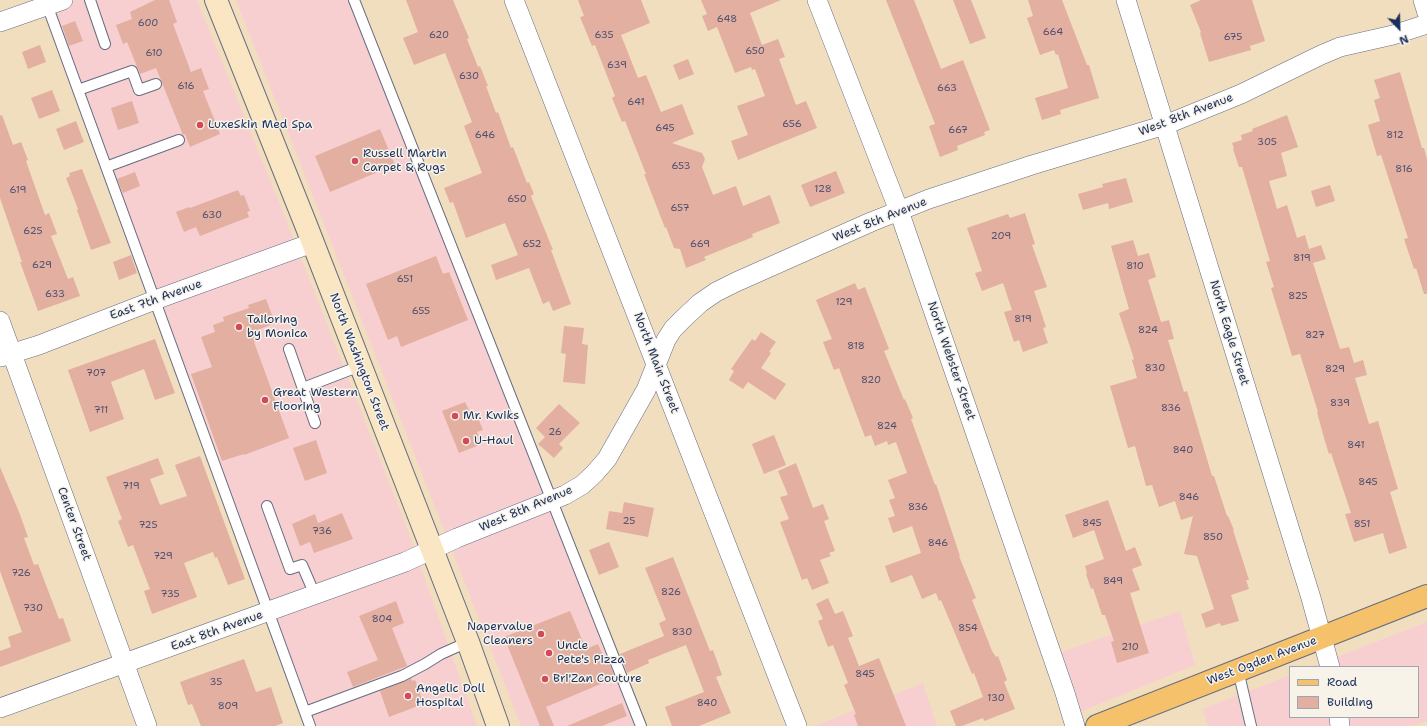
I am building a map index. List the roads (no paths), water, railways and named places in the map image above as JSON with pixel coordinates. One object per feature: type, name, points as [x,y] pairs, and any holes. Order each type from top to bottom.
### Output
[{"type":"main road","name":"North Washington Street","points":[[216,0],[468,642],[498,726]]},
{"type":"main road","name":"West Ogden Avenue","points":[[1097,726],[1427,596]]},
{"type":"street","name":"North Main Street","points":[[514,0],[797,726]]},
{"type":"street","name":"North Webster Street","points":[[817,0],[899,211],[1074,726]]},
{"type":"street","name":"North Eagle Street","points":[[1126,0],[1311,598],[1330,666]]},
{"type":"street","points":[[1423,0],[1427,13]]},
{"type":"street","points":[[0,22],[52,2]]},
{"type":"street","name":"West 8th Avenue","points":[[432,550],[457,538],[565,495],[582,485],[607,459],[646,390],[666,340],[684,318],[700,303],[716,292],[871,222],[899,211],[999,175],[1165,125],[1241,94],[1340,47],[1393,35],[1427,24]]},
{"type":"street","name":"East 7th Avenue","points":[[6,356],[39,346],[155,300],[312,243]]},
{"type":"street","name":"Center Street","points":[[0,322],[6,356],[147,726]]},
{"type":"street","name":"East 8th Avenue","points":[[0,708],[315,595],[405,562],[432,550]]},
{"type":"lane","points":[[90,0],[105,44]]},
{"type":"lane","points":[[354,0],[641,726]]},
{"type":"lane","points":[[52,2],[78,90],[310,726]]},
{"type":"lane","points":[[78,90],[132,70],[139,90],[156,84]]},
{"type":"lane","points":[[106,167],[179,140]]},
{"type":"lane","points":[[289,349],[315,423]]},
{"type":"lane","points":[[303,388],[360,366]]},
{"type":"lane","points":[[267,506],[290,568],[302,565],[315,595]]},
{"type":"lane","points":[[305,712],[402,676],[441,654],[468,642]]},
{"type":"lane","points":[[1238,670],[1251,726]]},
{"type":"place","name":"LuxeSkin Med Spa","points":[[200,125]]},
{"type":"place","name":"Russell Martin Carpet & Rugs","points":[[355,161]]},
{"type":"place","name":"Tailoring by Monica","points":[[239,327]]},
{"type":"place","name":"Great Western Flooring","points":[[265,400]]},
{"type":"place","name":"Mr. Kwiks","points":[[455,416]]},
{"type":"place","name":"U-Haul","points":[[466,441]]},
{"type":"place","name":"Napervalue Cleaners","points":[[541,634]]},
{"type":"place","name":"Uncle Pete's Pizza","points":[[549,653]]},
{"type":"place","name":"Bri'Zan Couture","points":[[545,679]]},
{"type":"place","name":"Angelic Doll Hospital","points":[[408,696]]}]
